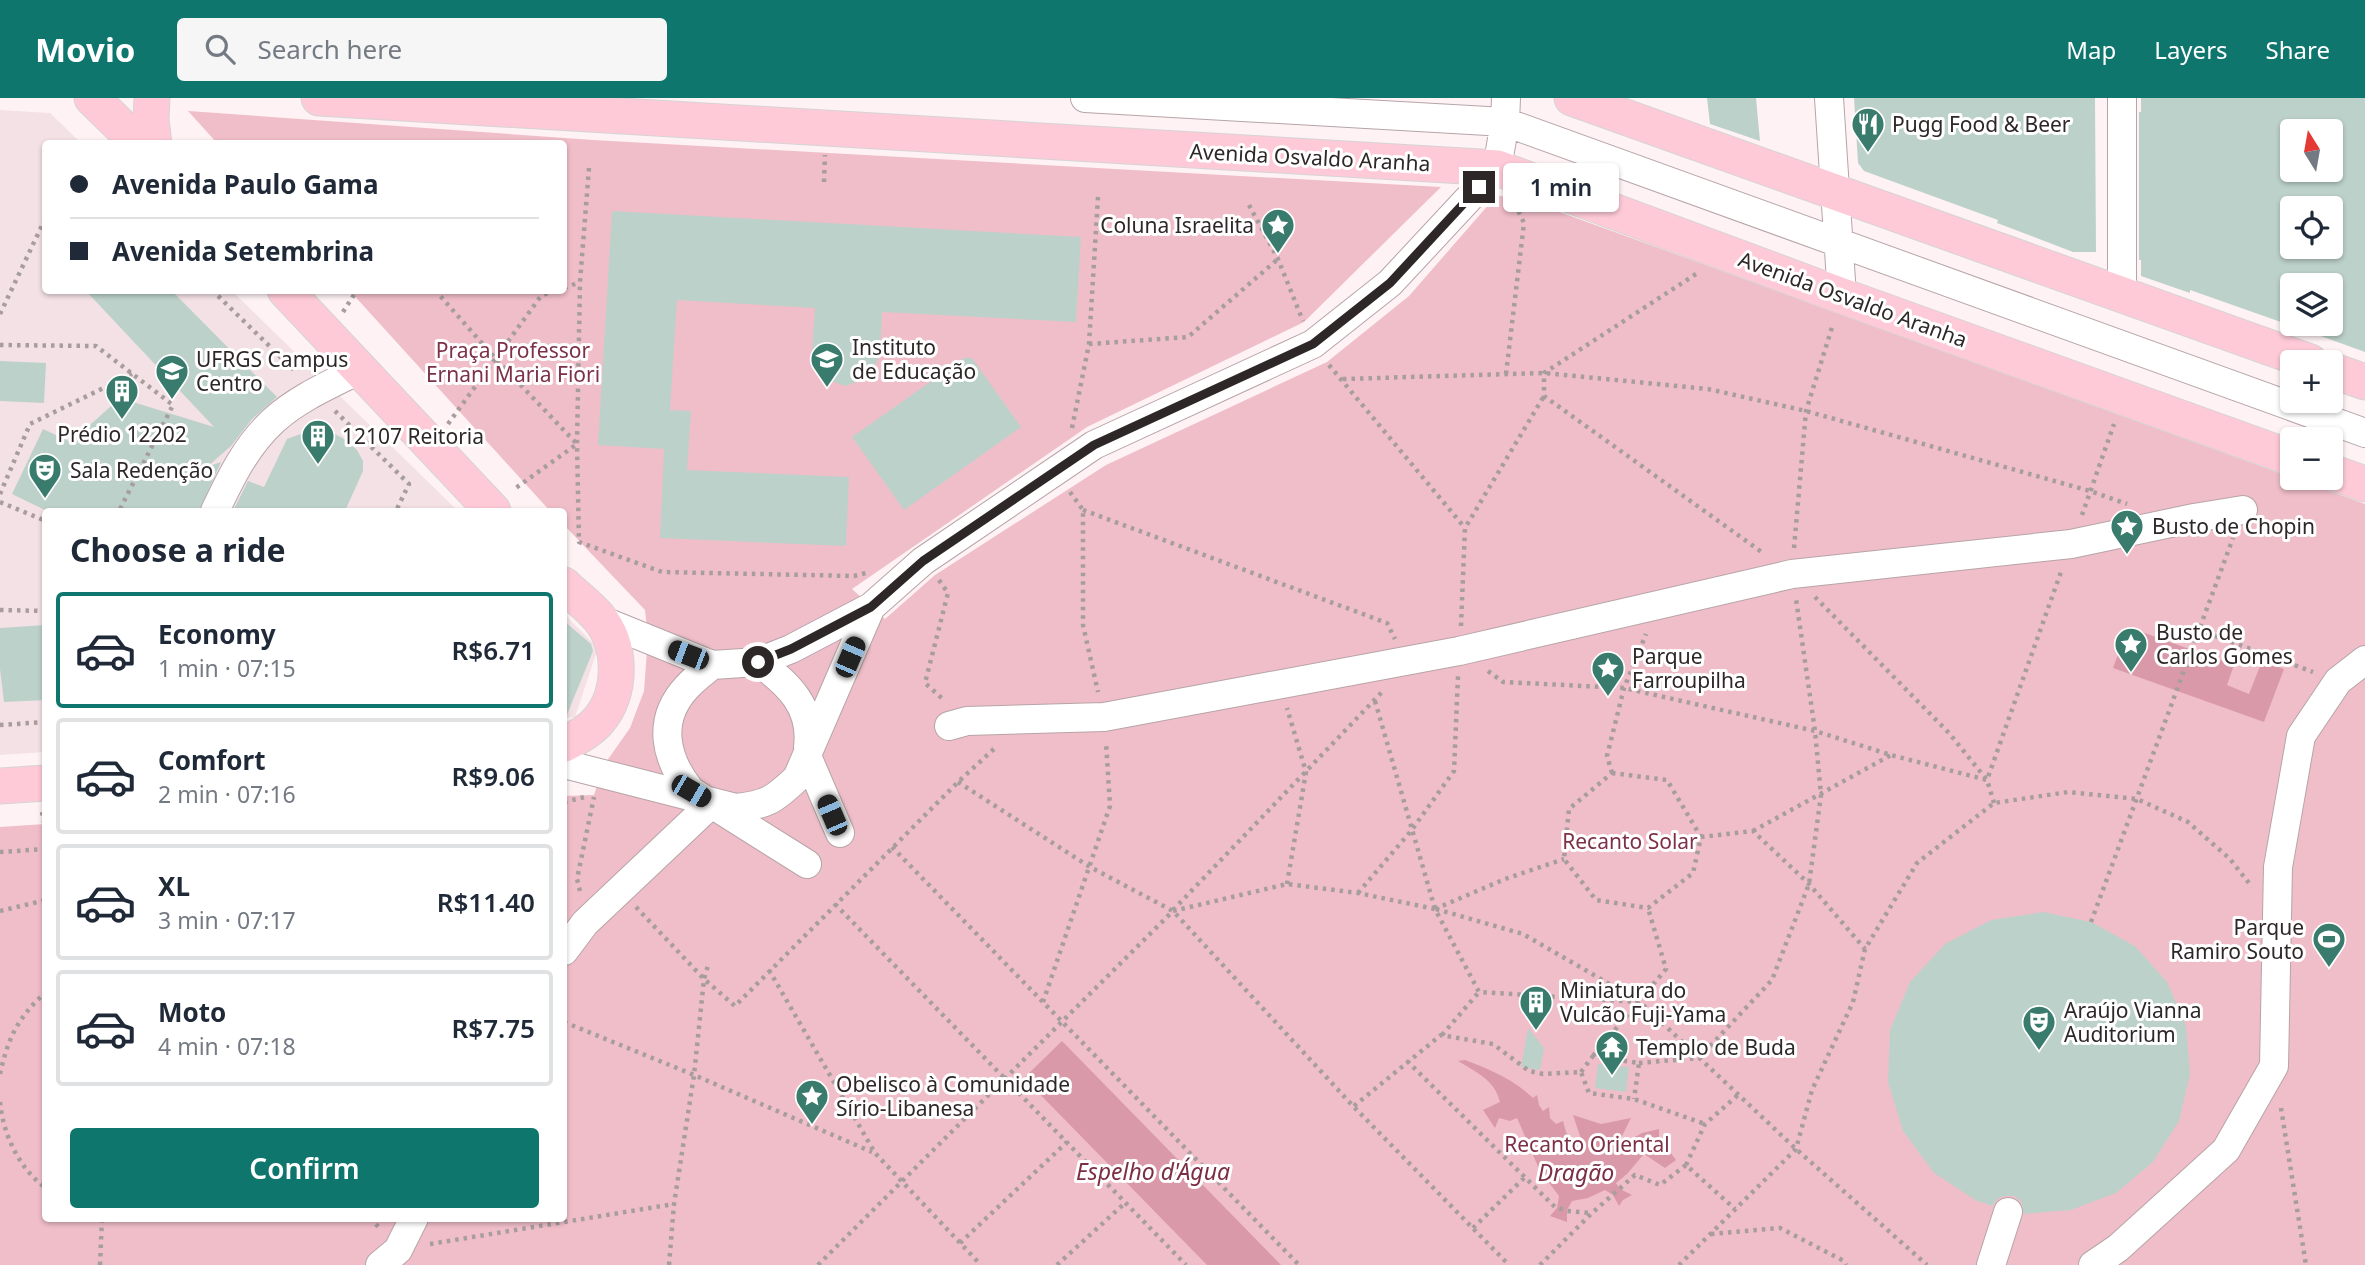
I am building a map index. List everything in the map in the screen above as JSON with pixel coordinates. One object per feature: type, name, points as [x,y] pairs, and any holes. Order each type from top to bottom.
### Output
[{"type":"main road","points":[[92,98],[135,140]]},
{"type":"main road","points":[[152,98],[154,140]]},
{"type":"main road","name":"Avenida Osvaldo Aranha","points":[[319,98],[1497,168],[2280,454]]},
{"type":"main road","points":[[1572,98],[2280,351]]},
{"type":"main road","points":[[289,294],[490,508]]},
{"type":"main road","points":[[2343,374],[2365,382]]},
{"type":"main road","points":[[2343,476],[2365,484]]},
{"type":"main road","points":[[567,587],[601,620],[612,643],[617,667],[614,695],[600,719],[581,736],[567,743]]},
{"type":"main road","points":[[0,786],[42,783]]},
{"type":"street","points":[[1085,98],[1506,110],[1838,244],[2365,433]]},
{"type":"street","points":[[1829,98],[1842,296]]},
{"type":"street","points":[[2122,98],[2122,294]]},
{"type":"street","points":[[601,620],[712,665],[758,662],[791,649],[871,607],[923,561],[1094,445],[1313,344],[1390,283],[1497,168],[1506,110]]},
{"type":"street","points":[[216,508],[229,480],[250,446],[274,420],[308,397],[361,369]]},
{"type":"street","points":[[958,724],[1104,717],[1459,652],[1792,574],[2071,544],[2243,510]]},
{"type":"street","points":[[567,765],[712,803],[736,808],[760,806],[780,795],[797,778],[871,607]]},
{"type":"street","points":[[2093,1265],[2118,1248],[2226,1150],[2274,1066],[2278,867],[2301,736],[2338,681],[2365,660]]},
{"type":"street","points":[[758,662],[792,690],[805,711],[810,734],[807,756],[840,833]]},
{"type":"street","points":[[712,665],[687,687],[673,706],[668,728],[668,752],[677,774],[691,791],[807,864]]},
{"type":"street","points":[[567,947],[586,923],[712,803]]},
{"type":"street","points":[[1992,1265],[2008,1212]]},
{"type":"street","points":[[389,1257],[411,1222]]},
{"type":"path","points":[[589,168],[580,282],[577,444],[579,542],[662,572],[854,576],[877,571]]},
{"type":"path","points":[[1497,168],[1524,223],[1506,374]]},
{"type":"path","points":[[1056,470],[1069,439],[1089,344],[1098,197]]},
{"type":"path","points":[[1249,205],[1278,259],[1313,344],[1465,528]]},
{"type":"path","points":[[0,314],[42,226]]},
{"type":"path","points":[[1544,373],[1727,254]]},
{"type":"path","points":[[1089,344],[1188,337],[1278,259]]},
{"type":"path","points":[[567,287],[580,282]]},
{"type":"path","points":[[439,294],[577,444]]},
{"type":"path","points":[[431,447],[541,296],[546,294]]},
{"type":"path","points":[[1593,1056],[1639,1063],[1699,1058],[1772,979],[1809,884],[1821,795],[1815,731],[1792,574],[1806,411],[1842,296]]},
{"type":"path","points":[[0,345],[96,346],[173,405],[121,508]]},
{"type":"path","points":[[1544,373],[1544,396],[1792,574],[1949,733],[1987,780],[1994,803]]},
{"type":"path","points":[[1343,379],[1544,373],[1708,389],[1806,411],[2128,504]]},
{"type":"path","points":[[0,494],[30,424],[132,374]]},
{"type":"path","points":[[1987,780],[2124,397]]},
{"type":"path","points":[[492,508],[577,444]]},
{"type":"path","points":[[0,502],[42,519]]},
{"type":"path","points":[[2091,922],[2243,510]]},
{"type":"path","points":[[621,891],[704,979],[736,1006],[892,847],[995,748],[958,724],[925,683],[947,593],[923,561]]},
{"type":"path","points":[[1612,773],[1607,756],[1624,688],[1657,605]]},
{"type":"path","points":[[0,610],[42,611]]},
{"type":"path","points":[[2199,630],[2338,681]]},
{"type":"path","points":[[1459,652],[1503,682],[1624,688],[1815,731],[1891,755],[1987,780]]},
{"type":"path","points":[[1280,684],[1306,772],[1287,884]]},
{"type":"path","points":[[1375,701],[1435,909],[1479,992]]},
{"type":"path","points":[[0,725],[42,722]]},
{"type":"path","points":[[1701,837],[1753,831],[1891,755]]},
{"type":"path","points":[[1612,773],[1667,780],[1701,837],[1693,873],[1648,908],[1596,900],[1564,859],[1569,809],[1612,773]]},
{"type":"path","points":[[958,782],[1090,867],[1173,911],[1353,1106],[1509,1265]]},
{"type":"path","points":[[1679,1265],[1796,1149],[1812,1090],[1853,1002],[1865,949],[1917,863],[1994,803],[2068,792],[2137,799],[2188,822],[2230,859],[2259,897]]},
{"type":"path","points":[[567,801],[594,795],[577,879],[586,923]]},
{"type":"path","points":[[1753,831],[1809,884],[1865,949]]},
{"type":"path","points":[[892,847],[1299,1265]]},
{"type":"path","points":[[0,852],[42,849]]},
{"type":"path","points":[[1435,909],[1505,879],[1564,859]]},
{"type":"path","points":[[817,1265],[1173,911],[1287,884],[1359,893],[1435,909],[1522,934],[1640,1002],[1796,1149],[1927,1265]]},
{"type":"path","points":[[0,911],[42,901]]},
{"type":"path","points":[[835,904],[1068,1142],[1181,1264]]},
{"type":"path","points":[[1581,1072],[1666,969],[1648,908]]},
{"type":"path","points":[[669,1265],[674,1204],[694,1075],[704,979],[709,962]]},
{"type":"path","points":[[769,970],[875,1153],[981,1265]]},
{"type":"path","points":[[1479,992],[1640,1002]]},
{"type":"path","points":[[1353,1106],[1441,1035],[1479,992]]},
{"type":"path","points":[[0,1074],[7,1043],[27,1009],[42,996]]},
{"type":"path","points":[[567,1023],[875,1153]]},
{"type":"path","points":[[1441,1035],[1493,1044],[1529,1071],[1543,1074],[1581,1072]]},
{"type":"path","points":[[1407,1061],[1555,1208],[1592,1213]]},
{"type":"path","points":[[1634,1099],[1639,1063]]},
{"type":"path","points":[[2274,1066],[2306,1265]]},
{"type":"path","points":[[1581,1072],[1588,1093],[1634,1099],[1705,1124]]},
{"type":"path","points":[[1540,1265],[1635,1175],[1660,1185],[1686,1165],[1705,1124],[1738,1095]]},
{"type":"path","points":[[0,1102],[1,1118],[15,1153],[42,1185]]},
{"type":"path","points":[[960,1243],[1068,1142]]},
{"type":"path","points":[[1686,1165],[1735,1209]]},
{"type":"path","points":[[1473,1228],[1525,1177]]},
{"type":"path","points":[[1057,1265],[1125,1203]]},
{"type":"path","points":[[372,1222],[389,1257],[674,1204]]},
{"type":"path","points":[[100,1265],[102,1222]]},
{"type":"path","points":[[1710,1234],[1780,1228],[1844,1261],[1846,1265]]},
{"type":"shaded area","name":"UFRGS Campus Centro","points":[[0,110],[50,113],[78,140],[42,140],[42,294],[235,294],[455,508],[42,508],[42,752],[0,755]]},
{"type":"shaded area","points":[[567,617],[598,648],[575,717],[567,718]]},
{"type":"green space","name":"Parque Farroupilha","points":[[188,111],[593,140],[1441,187],[1304,322],[1087,427],[852,589],[885,619],[935,575],[1106,465],[1327,362],[1409,296],[1497,195],[1543,206],[2280,473],[2280,490],[2326,490],[2365,504],[2365,1265],[0,1265],[0,827],[42,824],[42,1222],[567,1222],[567,796],[594,795],[604,765],[630,728],[644,691],[648,637],[645,610],[567,528],[567,508],[547,508],[353,294],[567,294],[567,140],[214,140]]},
{"type":"water","points":[[2128,627],[2234,665],[2227,685],[2249,694],[2262,661],[2284,669],[2264,722],[2113,668]]},
{"type":"water","name":"Espelho d'Água","points":[[1062,1041],[1281,1265],[1207,1265],[1024,1078]]},
{"type":"water","name":"Dragão","points":[[1465,1060],[1518,1085],[1533,1098],[1537,1095],[1543,1111],[1549,1107],[1550,1118],[1556,1124],[1563,1121],[1566,1132],[1577,1145],[1583,1145],[1573,1115],[1601,1124],[1631,1118],[1616,1148],[1642,1133],[1659,1129],[1659,1137],[1676,1160],[1665,1168],[1644,1154],[1616,1183],[1620,1189],[1632,1195],[1619,1206],[1613,1195],[1605,1190],[1588,1198],[1572,1201],[1567,1210],[1567,1222],[1550,1216],[1557,1208],[1559,1196],[1540,1171],[1517,1118],[1510,1121],[1499,1118],[1495,1128],[1483,1110],[1500,1102],[1497,1094],[1484,1077],[1458,1061]]},
{"type":"building","points":[[1707,98],[1756,98],[1760,141],[1710,124]]},
{"type":"building","points":[[1854,98],[2095,98],[2096,252],[2073,252],[1997,223],[1998,220],[1864,171],[1858,163]]},
{"type":"building","points":[[2141,98],[2365,98],[2365,352],[2321,336],[2343,336],[2343,273],[2280,273],[2280,322],[2141,276]]},
{"type":"building","points":[[612,211],[1081,237],[1076,322],[882,312],[880,354],[871,377],[845,386],[818,376],[812,350],[815,308],[677,300],[670,410],[691,411],[687,470],[849,477],[846,546],[660,538],[664,449],[598,445]]},
{"type":"building","points":[[89,294],[175,294],[277,397],[252,419],[231,446],[207,467],[221,462],[200,508],[42,509],[12,494],[43,429],[71,442],[120,398],[214,427]]},
{"type":"building","points":[[964,358],[972,358],[1021,427],[904,510],[852,437]]},
{"type":"building","points":[[0,361],[46,363],[44,403],[0,401]]},
{"type":"building","name":"12107 Reitoria","points":[[306,432],[335,434],[357,450],[363,461],[363,471],[346,508],[234,508],[248,481],[264,487],[287,439]]},
{"type":"building","points":[[567,624],[591,644],[593,651],[567,715]]},
{"type":"building","points":[[42,625],[42,700],[4,702],[0,669],[0,628]]},
{"type":"building","name":"Araújo Vianna Auditorium","points":[[2043,912],[2091,922],[2135,946],[2167,982],[2186,1026],[2190,1074],[2179,1121],[2153,1162],[2116,1193],[2071,1210],[2024,1214],[2021,1201],[2014,1196],[1997,1199],[1993,1206],[1977,1201],[1934,1173],[1903,1131],[1888,1082],[1890,1030],[1910,982],[1945,944],[1991,920]]},
{"type":"building","points":[[1528,1028],[1544,1048],[1540,1070],[1521,1067]]},
{"type":"building","name":"Templo de Buda","points":[[1598,1064],[1629,1067],[1626,1092],[1595,1088]]},
{"type":"place","name":"Pugg Food & Beer","points":[[1868,154]]},
{"type":"place","name":"Coluna Israelita","points":[[1278,255]]},
{"type":"place","name":"Instituto de Educação","points":[[827,389]]},
{"type":"place","name":"UFRGS Campus Centro","points":[[172,401]]},
{"type":"place","name":"Prédio 12202","points":[[122,421]]},
{"type":"place","name":"12107 Reitoria","points":[[318,466]]},
{"type":"place","name":"Sala Redenção","points":[[45,500]]},
{"type":"place","name":"Busto de Chopin","points":[[2127,556]]},
{"type":"place","name":"Busto de Carlos Gomes","points":[[2131,674]]},
{"type":"place","name":"Parque Farroupilha","points":[[1608,698]]},
{"type":"place","name":"Parque Ramiro Souto","points":[[2329,969]]},
{"type":"place","name":"Miniatura do Vulcão Fuji-Yama","points":[[1536,1032]]},
{"type":"place","name":"Araújo Vianna Auditorium","points":[[2039,1052]]},
{"type":"place","name":"Templo de Buda","points":[[1612,1077]]},
{"type":"place","name":"Obelisco à Comunidade Sírio-Libanesa","points":[[812,1126]]},
{"type":"route","points":[[758,662],[791,649],[871,607],[923,561],[1094,445],[1313,344],[1390,283],[1479,187]]},
{"type":"park label","name":"Praça Professor Ernani Maria Fiori","points":[[513,362]]},
{"type":"park label","name":"Recanto Solar","points":[[1630,841]]},
{"type":"park label","name":"Recanto Oriental","points":[[1587,1144]]}]
